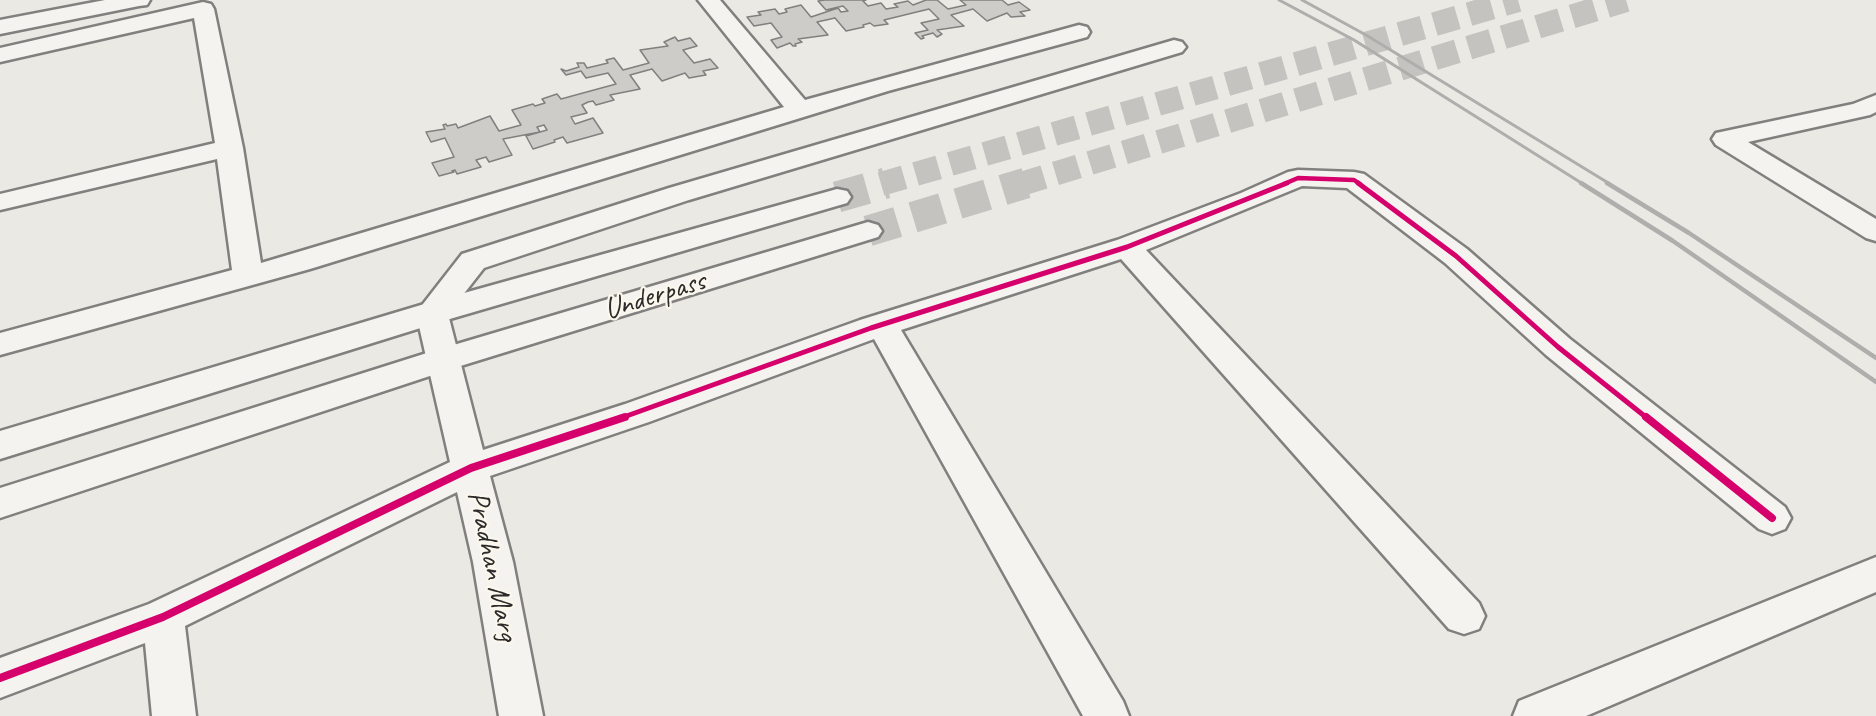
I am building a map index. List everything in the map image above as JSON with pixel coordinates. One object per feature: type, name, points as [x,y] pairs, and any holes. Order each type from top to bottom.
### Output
[{"type":"street","points":[[0,27],[139,0]]},
{"type":"street","points":[[709,0],[800,110]]},
{"type":"street","points":[[0,55],[203,9],[230,148],[248,276]]},
{"type":"street","points":[[0,344],[248,276],[879,86],[1079,32]]},
{"type":"street","points":[[432,313],[473,261],[679,194],[1174,47]]},
{"type":"street","points":[[1876,102],[1861,110],[1725,139],[1876,232]]},
{"type":"street","points":[[0,202],[230,148]]},
{"type":"street","points":[[654,154],[679,194]]},
{"type":"street","points":[[0,678],[163,617],[471,468],[638,413],[882,325],[1127,247],[1251,199],[1298,178],[1354,180],[1456,256],[1558,347],[1772,518]]},
{"type":"street","name":"Underpass","points":[[0,445],[432,313],[837,197]]},
{"type":"street","name":"Underpass","points":[[0,503],[442,360],[868,231]]},
{"type":"street","points":[[1127,247],[1464,616]]},
{"type":"street","name":"Pradhan Marg","points":[[432,313],[493,562],[521,716]]},
{"type":"street","points":[[882,325],[1107,716]]},
{"type":"street","points":[[1535,716],[1876,574]]},
{"type":"street","points":[[163,617],[174,716]]},
{"type":"building","points":[[866,0],[863,1],[868,6],[881,3],[886,9],[898,7],[894,4],[908,1],[913,5],[926,0],[937,0],[948,9],[966,5],[960,0],[1002,0],[1008,5],[1019,2],[1030,10],[1020,12],[1025,16],[1011,17],[1007,13],[987,21],[973,9],[951,15],[964,26],[937,30],[942,34],[937,37],[933,33],[922,36],[924,38],[921,39],[915,33],[928,30],[921,23],[939,19],[929,9],[884,20],[888,24],[874,26],[870,23],[863,25],[864,27],[846,31],[835,18],[817,22],[828,35],[798,39],[802,42],[795,44],[796,46],[790,43],[777,48],[771,40],[782,37],[771,23],[754,26],[747,17],[761,15],[758,12],[775,9],[779,14],[787,12],[785,9],[801,5],[811,17],[838,8],[841,12],[848,11],[843,6],[826,10],[818,1]]},
{"type":"building","points":[[675,37],[678,41],[690,38],[697,46],[683,50],[694,63],[710,59],[718,68],[703,71],[706,75],[689,78],[685,73],[662,81],[652,69],[630,75],[640,89],[610,95],[614,100],[596,105],[593,101],[588,102],[582,105],[587,113],[571,117],[575,124],[593,118],[603,133],[567,143],[563,137],[533,149],[526,136],[540,132],[503,139],[512,155],[489,162],[486,157],[476,160],[481,167],[457,174],[455,170],[439,176],[432,163],[454,157],[445,138],[431,142],[426,132],[445,129],[443,125],[446,124],[447,126],[456,124],[458,128],[490,116],[499,131],[521,125],[512,110],[545,103],[542,99],[557,94],[561,99],[616,84],[608,73],[586,78],[581,71],[566,75],[561,69],[566,71],[579,67],[577,63],[584,63],[587,68],[608,63],[606,60],[614,58],[623,70],[649,63],[640,50],[668,46],[664,42]],"holes":[[[544,125],[547,130],[540,132],[537,127]]]},
{"type":"tunnel","points":[[881,184],[1518,0]]},
{"type":"tunnel","points":[[1021,184],[1626,0]]},
{"type":"tunnel","points":[[837,197],[886,183]]},
{"type":"tunnel","points":[[868,231],[1026,183]]},
{"type":"railway","points":[[1279,0],[1354,40],[1583,184]]},
{"type":"railway","points":[[1302,0],[1366,35],[1610,184]]},
{"type":"railway","points":[[1581,183],[1673,241],[1876,382]]},
{"type":"railway","points":[[1607,183],[1689,233],[1876,358]]},
{"type":"cycle path","points":[[0,678],[163,617],[471,468],[637,413],[871,328],[1127,247],[1251,199],[1298,178],[1354,180],[1456,256],[1558,347],[1772,518]]}]
